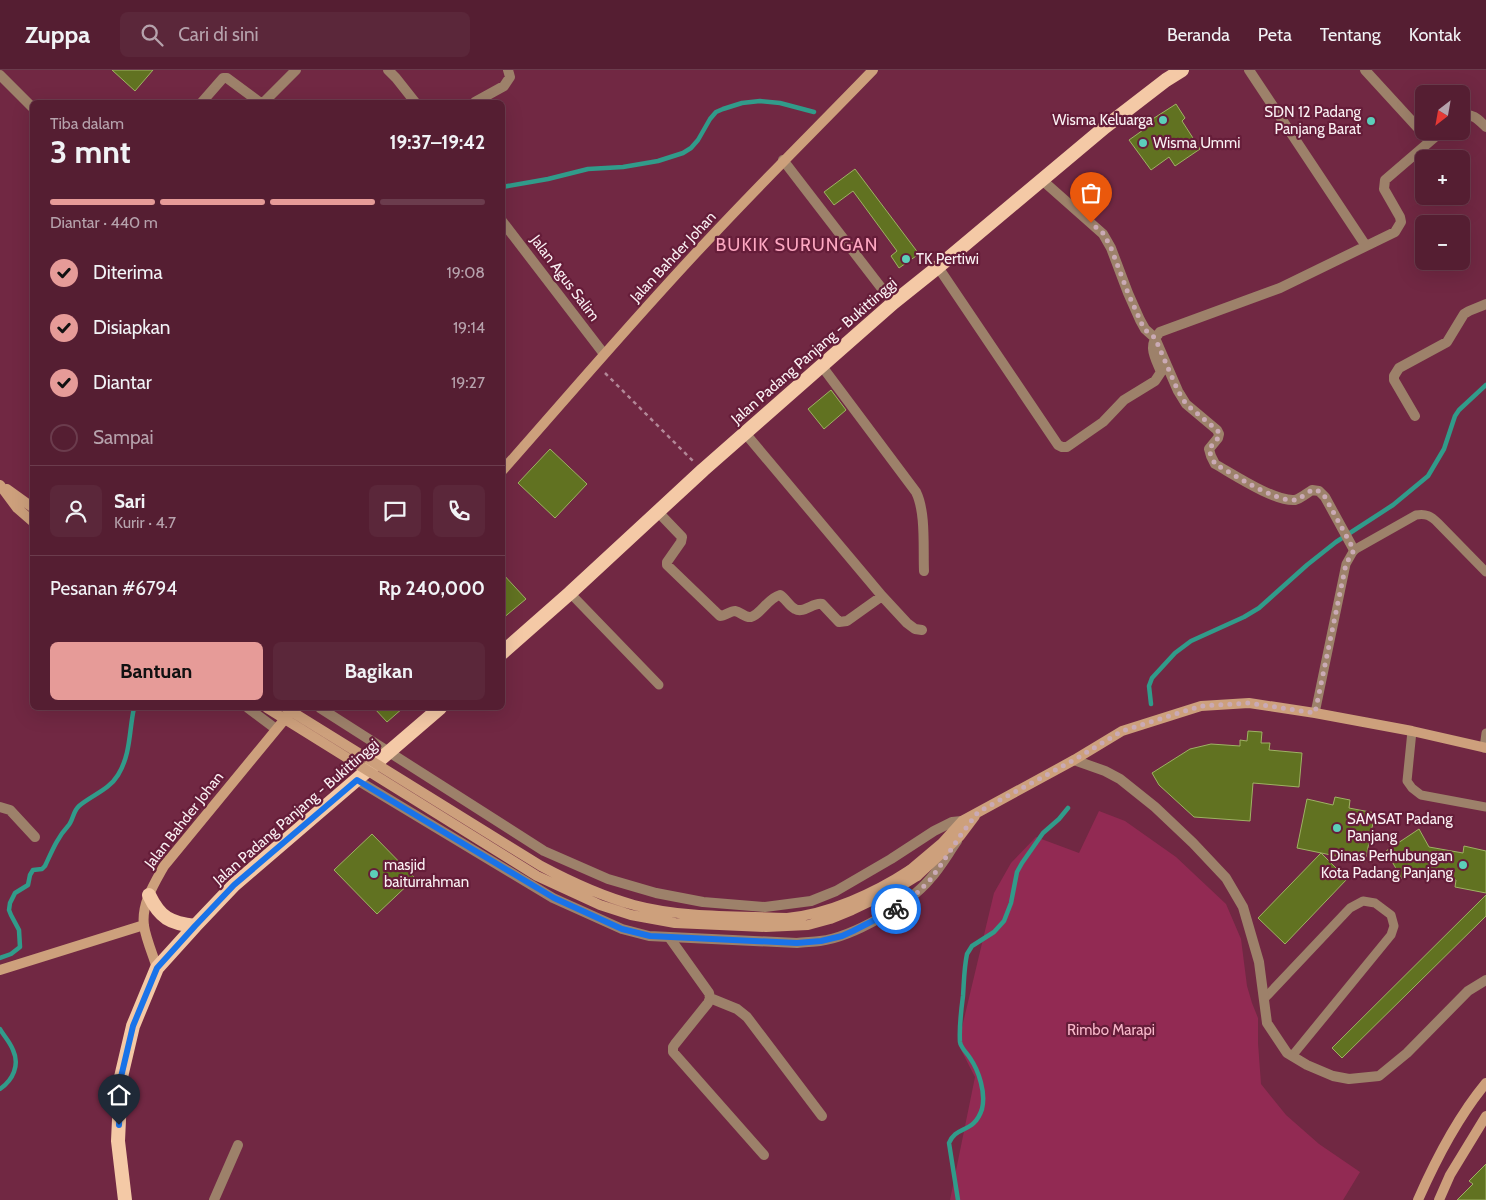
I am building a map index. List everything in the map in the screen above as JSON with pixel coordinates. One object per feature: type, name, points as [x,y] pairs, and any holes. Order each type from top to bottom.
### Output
[{"type":"highway","name":"Jalan Padang Panjang - Bukittinggi","points":[[505,650],[703,470],[892,303],[938,267],[1105,127],[1182,70]]},
{"type":"highway","name":"Jalan Padang Panjang - Bukittinggi","points":[[125,1200],[118,1141],[121,1077],[133,1026],[157,968],[234,885],[438,710]]},
{"type":"highway","points":[[149,895],[160,914],[179,924],[195,926]]},
{"type":"main road","name":"Jalan Bahder Johan","points":[[505,468],[708,239],[863,74],[873,70]]},
{"type":"main road","points":[[0,485],[30,505]]},
{"type":"main road","points":[[0,485],[17,508],[30,519]]},
{"type":"main road","points":[[270,710],[537,876],[600,905],[631,915],[676,924],[766,927],[808,925],[830,919],[896,889],[962,821],[1074,760],[1122,731],[1201,706],[1249,703],[1412,731],[1485,748]]},
{"type":"main road","points":[[289,710],[542,866],[602,895],[635,905],[673,913],[787,918],[804,916],[835,908],[913,873],[960,836],[978,812]]},
{"type":"main road","name":"Jalan Bahder Johan","points":[[157,968],[144,925],[145,904],[164,866],[292,710]]},
{"type":"main road","points":[[0,970],[144,925]]},
{"type":"main road","points":[[1418,1200],[1447,1142],[1475,1096],[1486,1083]]},
{"type":"main road","points":[[1439,1200],[1450,1175],[1486,1116]]},
{"type":"street","points":[[266,100],[296,70]]},
{"type":"street","points":[[388,70],[413,100]]},
{"type":"street","points":[[479,100],[504,86],[510,77],[508,70]]},
{"type":"street","points":[[1249,70],[1366,246]]},
{"type":"street","points":[[938,267],[1058,445],[1067,447],[1103,422],[1124,400],[1156,381],[1162,372],[1152,349],[1155,338],[1160,332],[1280,288],[1395,232],[1401,222],[1384,189],[1385,180],[1430,141],[1365,70]]},
{"type":"street","points":[[0,75],[30,105]]},
{"type":"street","points":[[204,100],[222,78],[226,78],[257,100]]},
{"type":"street","points":[[1470,115],[1476,117],[1486,127]]},
{"type":"street","points":[[783,160],[892,303]]},
{"type":"street","points":[[1042,180],[1104,234],[1144,329],[1155,338],[1178,391],[1186,404],[1220,434],[1209,449],[1215,464],[1270,494],[1286,500],[1297,500],[1312,490],[1319,491],[1325,497],[1354,550]]},
{"type":"street","name":"Jalan Agus Salim","points":[[505,225],[604,354]]},
{"type":"street","points":[[1415,416],[1394,380],[1394,376],[1399,368],[1447,342],[1464,314],[1486,304]]},
{"type":"street","points":[[821,366],[916,492],[920,500],[922,512],[924,571]]},
{"type":"street","points":[[745,433],[882,596],[907,623],[915,629],[922,630]]},
{"type":"street","points":[[17,508],[30,525]]},
{"type":"street","points":[[659,512],[682,537],[681,542],[667,564],[720,616],[724,616],[732,611],[746,617],[752,616],[775,596],[780,595],[793,608],[798,610],[818,603],[822,604],[839,622],[843,622],[882,596]]},
{"type":"street","points":[[251,710],[276,729]]},
{"type":"street","points":[[323,710],[544,851],[608,879],[656,893],[703,902],[765,907],[811,901],[836,891],[934,831],[952,822],[962,821]]},
{"type":"street","points":[[1074,760],[1105,771],[1120,779],[1162,813],[1226,878],[1243,907],[1259,962],[1266,1023],[1287,1053],[1292,1056],[1333,1076],[1350,1079],[1379,1076],[1407,1053],[1468,990],[1486,980]]},
{"type":"street","points":[[357,780],[554,898],[622,929],[650,936],[797,943],[821,941],[842,936],[893,910],[918,892],[940,866],[960,836]]},
{"type":"street","points":[[0,807],[10,810],[35,837]]},
{"type":"street","points":[[669,937],[709,993],[710,998],[675,1044],[673,1047],[674,1052],[764,1155]]},
{"type":"street","points":[[710,998],[737,1009],[747,1017],[822,1116]]},
{"type":"street","points":[[214,1200],[238,1145]]},
{"type":"lane","points":[[1315,713],[1346,564],[1354,550],[1423,514],[1432,517],[1486,572]]},
{"type":"lane","points":[[570,593],[659,685]]},
{"type":"lane","points":[[1412,731],[1407,781],[1412,788],[1422,795],[1486,807]]},
{"type":"lane","points":[[1485,748],[1486,733]]},
{"type":"lane","points":[[1264,999],[1350,908],[1363,901],[1375,903],[1391,915],[1394,926],[1391,935],[1292,1056]]},
{"type":"path","points":[[596,364],[703,470]]},
{"type":"green space","name":"Rimbo Marapi","points":[[1099,811],[1125,821],[1176,857],[1226,904],[1241,939],[1247,986],[1258,1018],[1261,1084],[1286,1115],[1319,1144],[1360,1172],[1343,1200],[950,1200],[975,1077],[958,1044],[994,893],[1011,863],[1036,837],[1079,853]]},
{"type":"building","points":[[112,70],[153,70],[135,91]]},
{"type":"building","points":[[1176,104],[1185,118],[1182,121],[1200,149],[1175,166],[1169,157],[1151,170],[1129,140],[1153,123],[1151,120]]},
{"type":"building","points":[[855,169],[919,254],[899,268],[891,256],[897,251],[853,191],[834,205],[824,192]]},
{"type":"building","points":[[831,390],[846,410],[824,429],[808,409]]},
{"type":"building","points":[[550,449],[587,484],[555,518],[518,483]]},
{"type":"building","points":[[505,576],[526,599],[505,616]]},
{"type":"building","points":[[376,710],[401,710],[387,722]]},
{"type":"building","points":[[1248,731],[1262,732],[1261,743],[1270,743],[1269,750],[1302,753],[1299,787],[1253,783],[1250,821],[1194,817],[1159,785],[1152,773],[1190,749],[1211,744],[1240,746],[1240,740],[1247,741]]},
{"type":"building","name":"SAMSAT Padang Panjang","points":[[1335,797],[1350,800],[1349,808],[1375,813],[1365,862],[1297,848],[1307,799],[1333,805]]},
{"type":"building","points":[[1419,829],[1429,847],[1463,853],[1464,846],[1486,851],[1486,893],[1455,887],[1456,880],[1423,873],[1414,879],[1411,873],[1402,879],[1386,851]]},
{"type":"building","name":"masjid baiturrahman","points":[[372,834],[415,878],[377,914],[334,870]]},
{"type":"building","points":[[1321,853],[1347,879],[1285,944],[1258,918]]},
{"type":"building","points":[[1486,895],[1486,916],[1342,1058],[1332,1048]]},
{"type":"building","points":[[1486,1164],[1486,1200],[1457,1200],[1473,1184],[1469,1181]]},
{"type":"waterway","points":[[505,186],[548,179],[588,169],[623,167],[658,161],[683,153],[698,140],[716,112],[742,103],[760,101],[780,103],[814,112]]},
{"type":"waterway","points":[[1151,704],[1149,686],[1152,678],[1175,653],[1191,641],[1244,617],[1259,608],[1336,542],[1393,505],[1428,476],[1444,449],[1455,416],[1486,385]]},
{"type":"waterway","points":[[0,958],[11,954],[20,947],[19,930],[9,910],[15,893],[28,885],[33,870],[42,869],[45,866],[55,845],[70,824],[77,808],[110,785],[118,775],[125,759],[134,710]]},
{"type":"waterway","points":[[958,1200],[949,1143],[952,1137],[970,1126],[979,1117],[983,1103],[979,1076],[960,1042],[960,1019],[967,954],[972,946],[994,932],[1004,921],[1011,903],[1017,872],[1022,863],[1043,833],[1068,808]]},
{"type":"waterway","points":[[0,1029],[12,1047],[16,1061],[12,1077],[0,1089]]},
{"type":"way so far","points":[[896,909],[930,880],[978,812],[1074,760],[1122,731],[1201,706],[1249,703],[1315,713],[1346,564],[1354,550],[1325,497],[1319,491],[1312,490],[1297,500],[1286,500],[1270,494],[1215,464],[1209,449],[1220,434],[1186,404],[1178,391],[1155,338],[1144,329],[1104,234],[1091,223]]},
{"type":"place","name":"Wisma Keluarga","points":[[1163,120]]},
{"type":"place","name":"SDN 12 Padang Panjang Barat","points":[[1371,121]]},
{"type":"place","name":"Wisma Ummi","points":[[1143,143]]},
{"type":"place","name":"TK Pertiwi","points":[[906,259]]},
{"type":"place","name":"SAMSAT Padang Panjang","points":[[1337,828]]},
{"type":"place","name":"Dinas Perhubungan Kota Padang Panjang","points":[[1463,865]]},
{"type":"place","name":"masjid baiturrahman","points":[[374,874]]},
{"type":"district","name":"BUKIK SURUNGAN","points":[[797,245]]},
{"type":"route","points":[[119,1125],[121,1077],[133,1026],[157,968],[234,885],[357,780],[554,898],[622,929],[650,936],[797,943],[821,941],[842,936],[896,909]]}]
